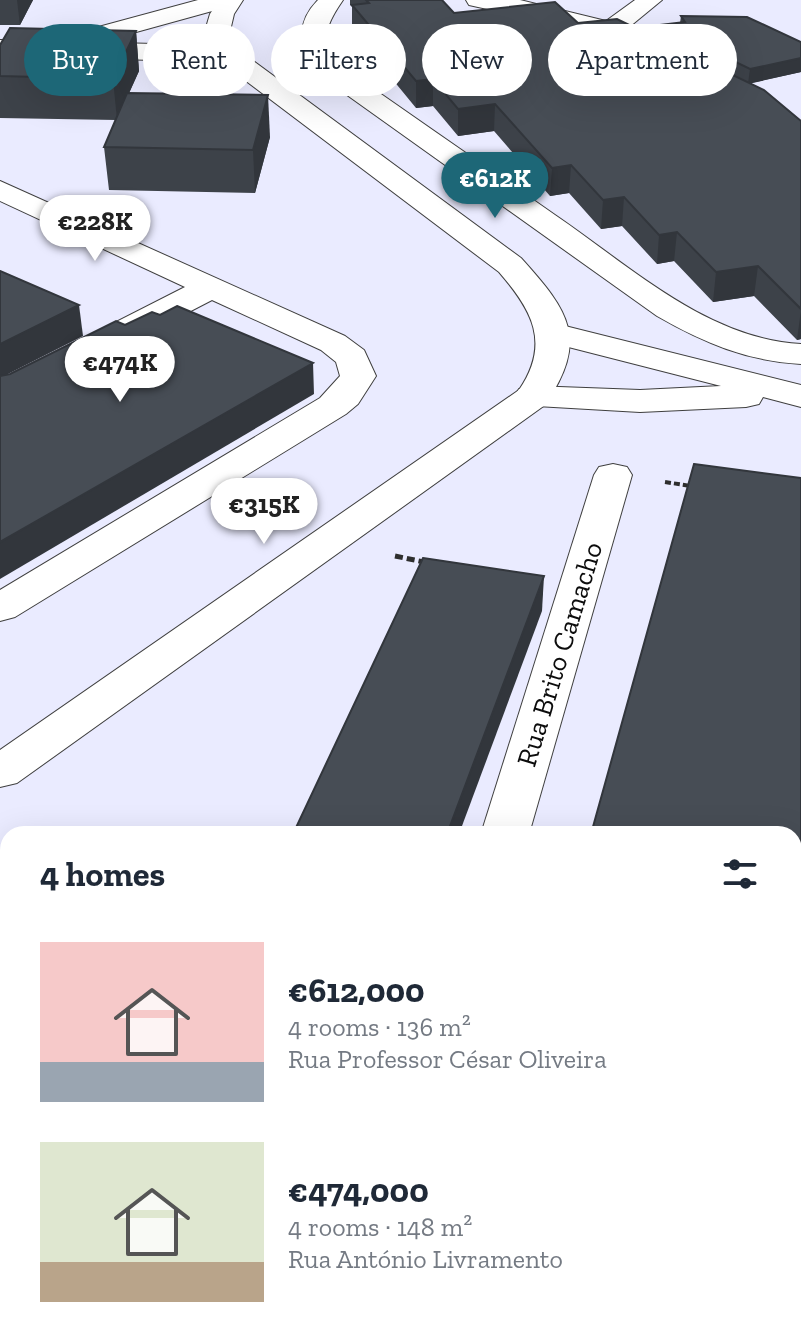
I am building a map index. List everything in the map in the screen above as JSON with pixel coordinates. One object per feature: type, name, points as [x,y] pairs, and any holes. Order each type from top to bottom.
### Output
[{"type":"street","points":[[127,28],[225,0]]},
{"type":"street","points":[[219,24],[231,0]]},
{"type":"street","points":[[331,0],[320,9],[313,25],[316,45],[326,64],[349,84],[669,309],[720,338],[765,353],[801,354]]},
{"type":"street","points":[[478,0],[592,24]]},
{"type":"street","points":[[618,24],[650,0]]},
{"type":"street","points":[[0,48],[24,49]]},
{"type":"street","points":[[0,772],[532,397],[551,365],[553,333],[538,296],[510,265],[255,75]]},
{"type":"street","points":[[0,190],[344,349],[357,367],[358,376],[345,396],[317,416],[0,608]]},
{"type":"street","points":[[0,395],[213,286]]},
{"type":"street","points":[[553,333],[792,395]]},
{"type":"street","points":[[532,397],[640,401],[792,395]]},
{"type":"street","name":"Rua Brito Camacho","points":[[507,826],[613,475]]},
{"type":"path","points":[[613,475],[691,486]]},
{"type":"path","points":[[325,543],[430,563]]},
{"type":"building","points":[[366,0],[442,0],[454,13],[555,2],[578,23],[617,19],[627,24],[548,24],[548,96],[737,96],[737,77],[764,90],[801,121],[801,309],[758,266],[716,272],[677,232],[659,235],[624,197],[603,200],[571,165],[552,168],[495,104],[458,109],[447,96],[532,96],[532,24],[422,24],[422,80],[416,81],[406,69],[406,24],[368,24],[352,5],[369,3]]},
{"type":"building","points":[[681,16],[747,17],[801,42],[801,58],[750,69],[737,63],[737,24],[668,24],[685,22]]},
{"type":"building","points":[[10,28],[24,28],[24,77],[0,76],[0,45]]},
{"type":"building","points":[[127,31],[136,31],[127,50]]},
{"type":"building","points":[[127,93],[143,93],[143,96],[268,95],[253,150],[104,147]]},
{"type":"building","points":[[0,271],[79,305],[0,344]]},
{"type":"building","points":[[177,306],[313,363],[0,542],[0,376],[10,374],[116,321],[125,325],[152,312],[160,315]]},
{"type":"building","points":[[694,464],[801,478],[801,826],[593,826]]},
{"type":"building","points":[[423,558],[544,576],[450,826],[297,826]]}]
